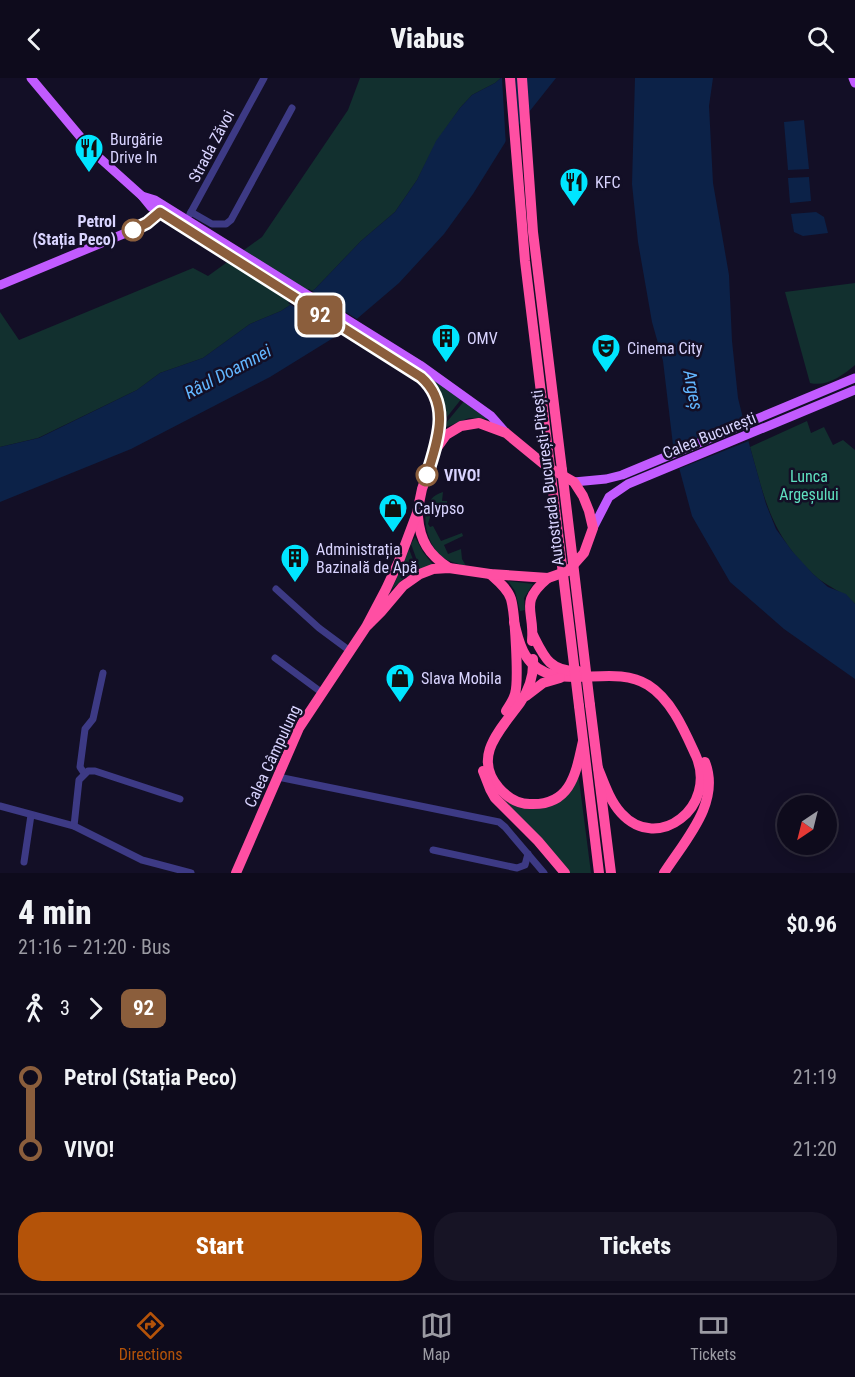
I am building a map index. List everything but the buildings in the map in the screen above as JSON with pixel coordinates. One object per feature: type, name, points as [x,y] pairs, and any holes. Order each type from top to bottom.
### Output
[{"type":"highway","name":"Autostrada București-Pitești","points":[[510,78],[525,261],[584,705],[598,768],[611,873]]},
{"type":"highway","name":"Autostrada București-Pitești","points":[[522,78],[533,232],[584,705],[583,741],[600,873]]},
{"type":"highway","points":[[436,449],[446,435],[454,429],[470,424],[488,425],[506,433],[546,466],[574,482],[583,496],[593,528]]},
{"type":"highway","name":"Calea Câmpulung","points":[[236,873],[299,728],[366,627],[399,561],[417,513],[422,489],[436,449]]},
{"type":"highway","points":[[417,513],[419,530],[426,548],[449,568]]},
{"type":"highway","name":"Calea Câmpulung","points":[[366,627],[409,580],[433,569],[449,568],[490,574],[548,578],[568,571],[588,546],[593,528]]},
{"type":"highway","points":[[490,574],[511,598],[514,622],[515,693],[512,703],[487,740],[483,755],[483,769],[495,798],[538,841],[564,873]]},
{"type":"highway","points":[[548,578],[531,597],[533,635],[531,680],[520,702],[495,737],[489,757],[492,778],[496,786],[509,798],[524,804],[549,802],[568,788],[573,780],[583,741]]},
{"type":"highway","points":[[514,622],[521,647],[533,665],[542,672],[561,678]]},
{"type":"highway","points":[[533,635],[545,659],[557,668],[569,671],[615,670],[638,673],[658,684],[677,707],[708,769],[710,788],[707,803],[698,820],[664,873]]},
{"type":"highway","points":[[520,702],[537,686],[561,678],[626,676],[640,680],[655,689],[671,708],[696,756],[701,774],[701,788],[692,808],[678,821],[668,825],[646,826],[637,824],[621,814],[598,768]]},
{"type":"main road","points":[[31,78],[93,152],[152,207],[187,220],[206,237],[478,406],[491,416],[506,433]]},
{"type":"main road","points":[[853,78],[855,83]]},
{"type":"main road","points":[[0,285],[133,230],[147,223],[162,209]]},
{"type":"main road","points":[[377,344],[421,377],[432,390],[440,413],[436,449]]},
{"type":"main road","name":"Calea București","points":[[593,528],[609,497],[637,475],[855,378]]},
{"type":"main road","name":"Calea București","points":[[574,482],[637,475],[852,393]]},
{"type":"street","name":"Strada Zăvoi","points":[[187,220],[264,78]]},
{"type":"street","points":[[187,220],[226,225],[231,220],[292,108]]},
{"type":"street","points":[[276,589],[314,624],[350,651]]},
{"type":"street","points":[[274,658],[321,692]]},
{"type":"street","points":[[84,773],[80,767],[85,729],[93,719],[103,673]]},
{"type":"street","points":[[74,826],[79,780],[84,773],[95,771],[180,799]]},
{"type":"street","points":[[278,777],[499,822],[544,873]]},
{"type":"street","points":[[0,806],[74,826],[142,860],[191,873]]},
{"type":"street","points":[[24,862],[32,815]]},
{"type":"street","points":[[434,850],[517,868],[525,865],[528,854]]},
{"type":"green space","points":[[360,78],[501,78],[472,95],[460,108],[437,141],[417,180],[395,212],[361,241],[315,289],[281,311],[250,324],[203,358],[160,373],[137,390],[38,438],[0,447],[0,312],[19,340],[193,268],[208,276],[262,237],[348,110]]},
{"type":"green space","points":[[855,283],[855,365],[840,377],[828,382],[810,383],[785,292]]},
{"type":"green space","points":[[405,361],[462,398],[447,417],[438,390]]},
{"type":"green space","points":[[465,400],[490,419],[469,418],[446,427],[446,423]]},
{"type":"green space","name":"Lunca Argeșului","points":[[807,421],[811,433],[824,427],[833,445],[843,440],[855,450],[855,604],[814,575],[788,546],[771,516],[750,447]]},
{"type":"green space","points":[[443,492],[442,501],[447,501],[447,507],[432,510],[428,524],[430,527],[433,526],[441,541],[462,533],[463,536],[444,545],[448,554],[461,549],[462,559],[466,566],[449,561],[440,555],[430,540],[425,520],[426,511],[434,496]]},
{"type":"green space","points":[[415,537],[434,566],[420,569],[411,544]]},
{"type":"green space","points":[[409,549],[417,570],[392,589]]},
{"type":"green space","points":[[508,581],[533,584],[524,598],[525,610],[520,611],[515,591]]},
{"type":"green space","points":[[578,772],[591,873],[566,873],[495,789],[545,806]]},
{"type":"water","name":"Râul Doamnei","points":[[501,78],[556,78],[506,141],[473,194],[444,234],[399,283],[338,335],[270,377],[131,449],[0,502],[0,447],[39,438],[137,390],[160,373],[203,358],[250,324],[281,311],[315,289],[361,241],[395,212],[417,180],[436,141],[460,108],[472,95]]},
{"type":"water","name":"Argeș","points":[[635,78],[713,78],[709,106],[713,183],[729,275],[732,341],[738,398],[766,504],[776,529],[813,574],[828,587],[846,594],[855,604],[855,679],[784,629],[730,582],[692,516],[673,445],[663,361],[652,322],[638,242],[632,184]]},
{"type":"water","points":[[804,120],[809,169],[788,170],[784,122]]},
{"type":"water","points":[[809,177],[811,201],[790,203],[788,178]]},
{"type":"water","points":[[816,212],[824,217],[828,233],[803,236],[794,232],[791,214]]},
{"type":"pier","points":[[502,78],[515,78],[518,130],[506,147]]},
{"type":"pier","points":[[309,289],[360,321],[341,336],[288,303]]},
{"type":"pier","points":[[746,418],[751,440],[676,470],[670,449]]},
{"type":"bus line","name":"92","points":[[133,230],[147,223],[160,212],[289,296],[421,377],[434,393],[440,413],[436,449],[427,475]]},
{"type":"place","name":"Burgărie Drive In","points":[[89,174]]},
{"type":"place","name":"KFC","points":[[574,208]]},
{"type":"place","name":"Petrol (Stația Peco)","points":[[133,230]]},
{"type":"place","name":"OMV","points":[[446,364]]},
{"type":"place","name":"Cinema City","points":[[606,374]]},
{"type":"place","name":"VIVO!","points":[[427,475]]},
{"type":"place","name":"Calypso","points":[[393,534]]},
{"type":"place","name":"Administrația Bazinală de Apă","points":[[295,584]]},
{"type":"place","name":"Slava Mobila","points":[[400,704]]}]
